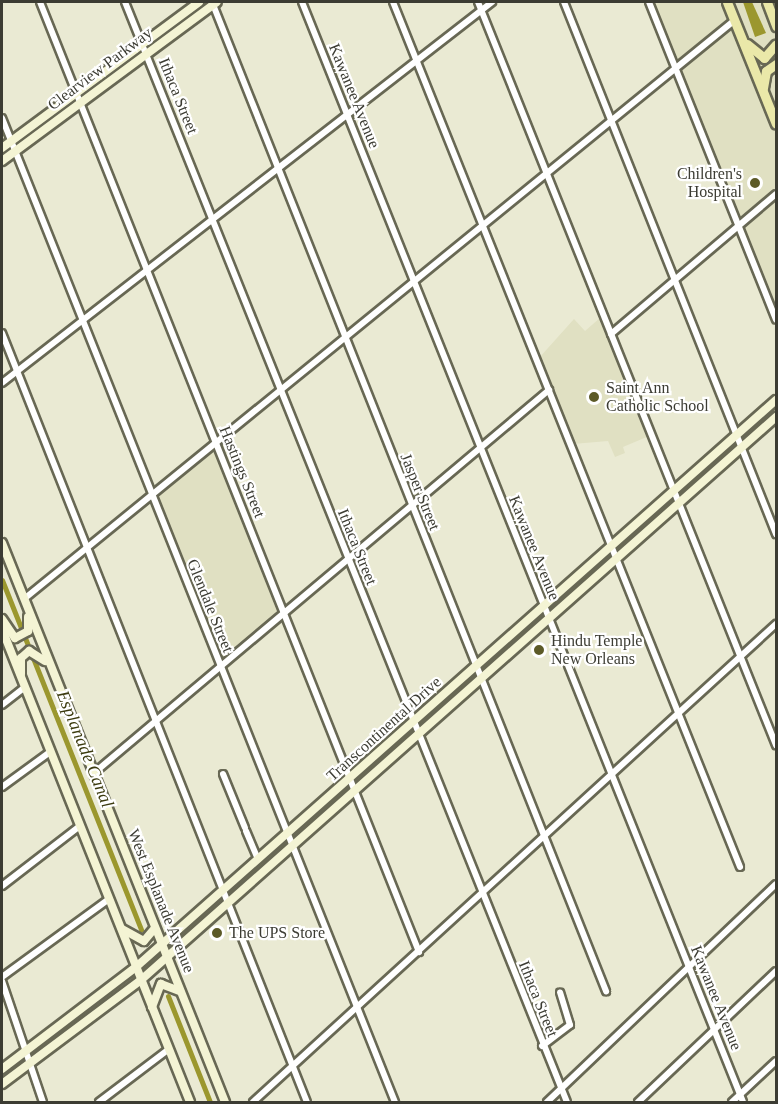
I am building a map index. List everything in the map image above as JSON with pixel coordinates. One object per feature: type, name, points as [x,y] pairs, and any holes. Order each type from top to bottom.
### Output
[{"type":"main road","points":[[727,2],[777,124]]},
{"type":"main road","points":[[767,2],[777,26]]},
{"type":"main road","points":[[742,38],[764,58]]},
{"type":"main road","points":[[764,58],[777,44]]},
{"type":"main road","points":[[764,58],[777,56]]},
{"type":"main road","points":[[763,90],[766,71],[777,64]]},
{"type":"street","name":"Hastings Street","points":[[40,2],[419,952]]},
{"type":"street","name":"Ithaca Street","points":[[125,2],[481,895],[567,1102]]},
{"type":"street","name":"Clearview Parkway","points":[[2,148],[199,2]]},
{"type":"street","name":"Clearview Parkway","points":[[2,161],[214,2]]},
{"type":"street","name":"Jasper Street","points":[[214,2],[277,169],[606,991]]},
{"type":"street","name":"Kawanee Avenue","points":[[302,2],[610,777],[743,1102]]},
{"type":"street","points":[[393,2],[740,867]]},
{"type":"street","points":[[478,2],[777,745]]},
{"type":"street","points":[[2,383],[492,2]]},
{"type":"street","points":[[564,2],[777,534]]},
{"type":"street","points":[[649,2],[777,320]]},
{"type":"street","points":[[2,619],[7,632],[23,636],[26,603],[88,549],[344,337],[735,20]]},
{"type":"street","name":"Glendale Street","points":[[2,118],[356,1010],[395,1102]]},
{"type":"street","points":[[611,334],[777,194]]},
{"type":"street","points":[[2,333],[307,1102]]},
{"type":"street","points":[[94,773],[221,668],[479,446],[549,390]]},
{"type":"street","name":"Transcontinental Drive","points":[[2,1068],[136,967],[777,400]]},
{"type":"street","name":"Transcontinental Drive","points":[[2,1084],[141,980],[354,788],[777,417]]},
{"type":"street","name":"West Esplanade Avenue","points":[[2,543],[225,1102]]},
{"type":"street","points":[[253,1102],[293,1068],[777,624]]},
{"type":"street","points":[[2,629],[190,1102]]},
{"type":"street","points":[[2,705],[23,684],[21,658],[33,651],[55,676]]},
{"type":"street","points":[[2,787],[50,752]]},
{"type":"street","points":[[223,774],[258,859]]},
{"type":"street","points":[[2,886],[80,826]]},
{"type":"street","points":[[548,1102],[777,884]]},
{"type":"street","points":[[43,1102],[2,979],[109,898]]},
{"type":"street","points":[[205,922],[212,909],[208,903]]},
{"type":"street","points":[[122,928],[144,941],[155,928]]},
{"type":"street","points":[[638,1102],[777,971]]},
{"type":"street","points":[[152,1007],[161,984],[173,985],[183,996]]},
{"type":"street","points":[[542,1046],[570,1025],[560,992]]},
{"type":"street","points":[[99,1102],[169,1049]]},
{"type":"street","points":[[732,1102],[777,1061]]},
{"type":"shaded area","points":[[653,2],[776,2],[776,311]]},
{"type":"shaded area","points":[[743,2],[752,2],[766,33],[755,37]]},
{"type":"shaded area","name":"Saint Ann Catholic School","points":[[601,317],[649,436],[623,447],[625,453],[615,457],[608,441],[573,444],[539,358],[574,319],[585,331]]},
{"type":"shaded area","points":[[216,449],[281,614],[222,664],[156,497]]},
{"type":"waterway","name":"Esplanade Canal","points":[[2,580],[141,929]]},
{"type":"waterway","name":"Esplanade Canal","points":[[168,996],[210,1102]]},
{"type":"place","name":"Children's Hospital","points":[[755,183]]},
{"type":"place","name":"Saint Ann Catholic School","points":[[594,397]]},
{"type":"place","name":"Hindu Temple New Orleans","points":[[539,650]]},
{"type":"place","name":"The UPS Store","points":[[217,933]]}]
